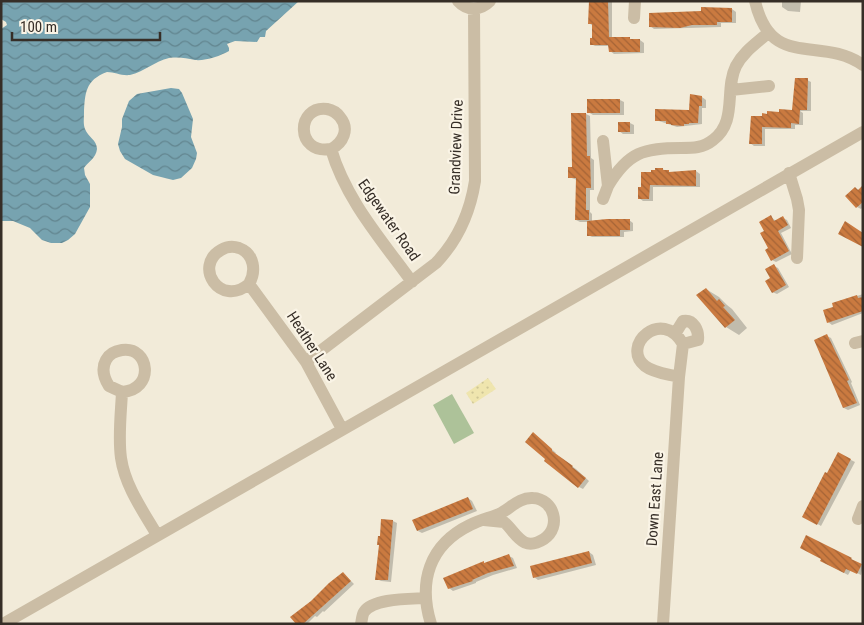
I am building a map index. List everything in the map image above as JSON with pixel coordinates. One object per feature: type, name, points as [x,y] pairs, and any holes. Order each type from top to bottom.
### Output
[{"type":"street","points":[[458,1],[466,8],[474,9],[480,8],[490,1]]},
{"type":"street","points":[[634,18],[635,1]]},
{"type":"street","points":[[754,1],[760,21],[768,33],[782,43],[796,48],[837,54],[862,63]]},
{"type":"street","name":"Grandview Drive","points":[[306,362],[436,263],[450,247],[462,228],[475,181],[474,9]]},
{"type":"street","points":[[603,200],[608,186],[626,164],[642,152],[659,148],[699,147],[712,141],[722,131],[727,121],[736,67],[741,58],[768,33]]},
{"type":"street","points":[[731,90],[768,86]]},
{"type":"street","points":[[3,624],[863,132]]},
{"type":"street","points":[[603,141],[608,186]]},
{"type":"street","name":"Edgewater Road","points":[[331,149],[336,166],[353,200],[412,282]]},
{"type":"street","points":[[789,173],[799,210],[797,258]]},
{"type":"street","name":"Heather Lane","points":[[249,284],[306,362],[342,429]]},
{"type":"street","name":"Down East Lane","points":[[663,624],[679,377],[679,339],[665,329],[649,331],[640,339],[638,354],[642,363],[647,367],[679,377]]},
{"type":"street","points":[[122,392],[120,444],[125,475],[131,490],[157,535]]},
{"type":"street","points":[[432,624],[426,598],[428,571],[440,550],[456,533],[505,510],[519,501],[533,498],[547,503],[553,512],[554,520],[552,531],[547,537],[541,541],[530,543],[516,537],[504,522],[484,520]]},
{"type":"street","points":[[858,519],[863,506]]},
{"type":"street","points":[[361,624],[364,612],[375,604],[426,598]]},
{"type":"green space","points":[[452,394],[474,433],[454,444],[433,405]]},
{"type":"sand","points":[[488,378],[496,389],[473,404],[466,393]]},
{"type":"water","points":[[1,1],[299,1],[266,31],[265,37],[260,37],[257,42],[235,41],[227,44],[229,51],[213,58],[195,60],[169,58],[130,75],[107,72],[94,79],[88,88],[84,106],[85,129],[97,146],[94,157],[84,168],[85,175],[90,184],[90,207],[75,234],[62,243],[51,243],[42,240],[30,228],[13,221],[1,221],[1,29],[7,25],[1,19]]},
{"type":"water","points":[[171,88],[179,89],[182,93],[193,119],[191,137],[197,153],[192,168],[181,178],[173,180],[153,175],[125,159],[118,144],[122,119],[129,101],[137,94]]},
{"type":"building","points":[[589,1],[608,1],[609,37],[640,39],[640,52],[609,52],[608,45],[590,45],[592,24],[588,24]]},
{"type":"building","points":[[701,7],[732,8],[732,22],[717,22],[717,25],[692,25],[680,28],[649,27],[649,13],[701,11]]},
{"type":"building","points":[[795,78],[808,78],[807,110],[800,110],[799,124],[791,123],[791,128],[762,127],[762,144],[749,144],[751,116],[762,116],[762,113],[767,114],[767,111],[779,112],[779,109],[792,110]]},
{"type":"building","points":[[690,94],[702,96],[702,106],[699,106],[698,123],[684,124],[684,126],[666,124],[666,121],[655,121],[655,109],[689,110]]},
{"type":"building","points":[[587,99],[620,99],[620,113],[587,113]]},
{"type":"building","points":[[571,113],[586,113],[587,156],[590,156],[591,188],[586,188],[586,210],[589,210],[589,220],[575,220],[576,178],[568,178],[568,167],[572,167]]},
{"type":"building","points":[[618,122],[630,122],[630,132],[618,132]]},
{"type":"building","points":[[655,168],[663,168],[663,170],[669,170],[669,172],[696,170],[696,186],[650,185],[649,199],[638,199],[638,187],[641,187],[641,172],[651,172]]},
{"type":"building","points":[[863,185],[863,202],[856,208],[845,196],[855,187],[858,190]]},
{"type":"building","points":[[771,215],[774,221],[783,216],[788,225],[778,231],[789,251],[771,261],[765,250],[768,248],[760,233],[764,231],[759,222]]},
{"type":"building","points":[[630,219],[630,230],[620,230],[620,236],[587,236],[587,221]]},
{"type":"building","points":[[845,221],[863,233],[863,247],[838,234]]},
{"type":"building","points":[[774,264],[786,285],[772,293],[765,281],[770,278],[765,269]]},
{"type":"building","points":[[706,288],[717,301],[719,299],[725,306],[723,307],[735,320],[725,328],[696,295]]},
{"type":"building","points":[[857,295],[858,298],[863,297],[863,311],[827,323],[823,310],[833,307],[832,303]]},
{"type":"building","points":[[827,334],[849,380],[847,381],[857,403],[843,408],[814,340]]},
{"type":"building","points":[[533,432],[552,451],[586,478],[578,488],[544,461],[545,459],[525,442]]},
{"type":"building","points":[[838,452],[851,459],[817,525],[802,517],[825,472],[827,473]]},
{"type":"building","points":[[468,497],[473,509],[417,531],[412,520]]},
{"type":"building","points":[[381,519],[393,520],[388,580],[375,580]]},
{"type":"building","points":[[806,535],[862,564],[857,574],[846,569],[844,573],[800,548]]},
{"type":"building","points":[[589,551],[592,563],[533,578],[530,566]]},
{"type":"building","points":[[509,554],[514,566],[488,573],[473,581],[448,589],[443,578],[484,561],[484,563]]},
{"type":"building","points":[[343,572],[351,581],[303,624],[296,624],[290,617]]}]
